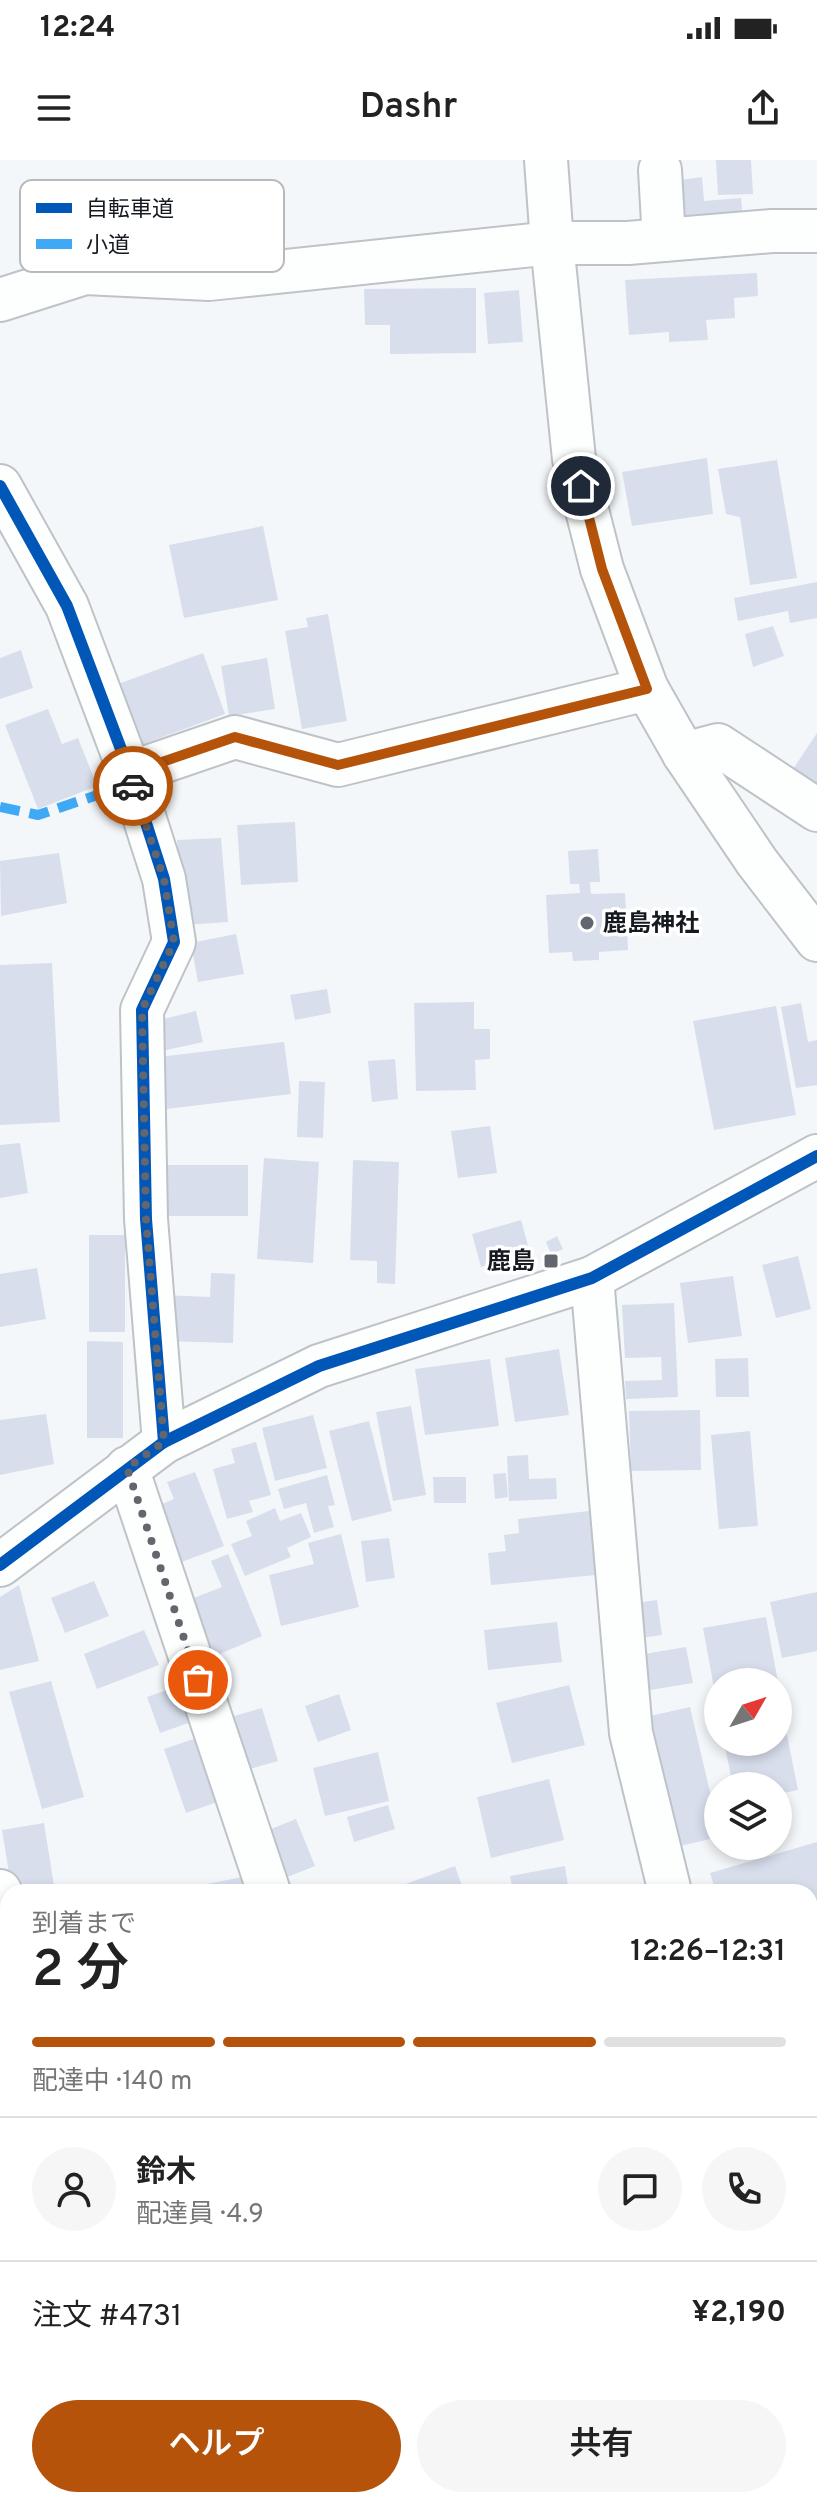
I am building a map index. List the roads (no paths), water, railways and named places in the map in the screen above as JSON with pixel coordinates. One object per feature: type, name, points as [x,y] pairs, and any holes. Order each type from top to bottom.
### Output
[{"type":"street","points":[[546,160],[574,459],[602,569],[647,689],[684,754],[757,862],[817,940]]},
{"type":"street","points":[[660,170],[664,240]]},
{"type":"street","points":[[284,271],[552,243],[628,243],[772,231],[817,231]]},
{"type":"street","points":[[0,300],[85,273],[209,279],[276,272]]},
{"type":"street","points":[[0,486],[67,606],[130,773],[164,879],[174,942],[142,1010],[146,1219],[164,1442]]},
{"type":"street","points":[[130,773],[235,737],[338,765],[647,689]]},
{"type":"street","points":[[684,754],[718,745],[817,810]]},
{"type":"street","points":[[0,1565],[164,1442],[319,1366],[592,1278],[817,1156]]},
{"type":"street","points":[[592,1278],[631,1733],[668,1884]]},
{"type":"street","points":[[127,1468],[266,1884]]},
{"type":"place","name":"鹿島神社","points":[[587,923]]},
{"type":"place","name":"鹿島","points":[[551,1261]]}]
